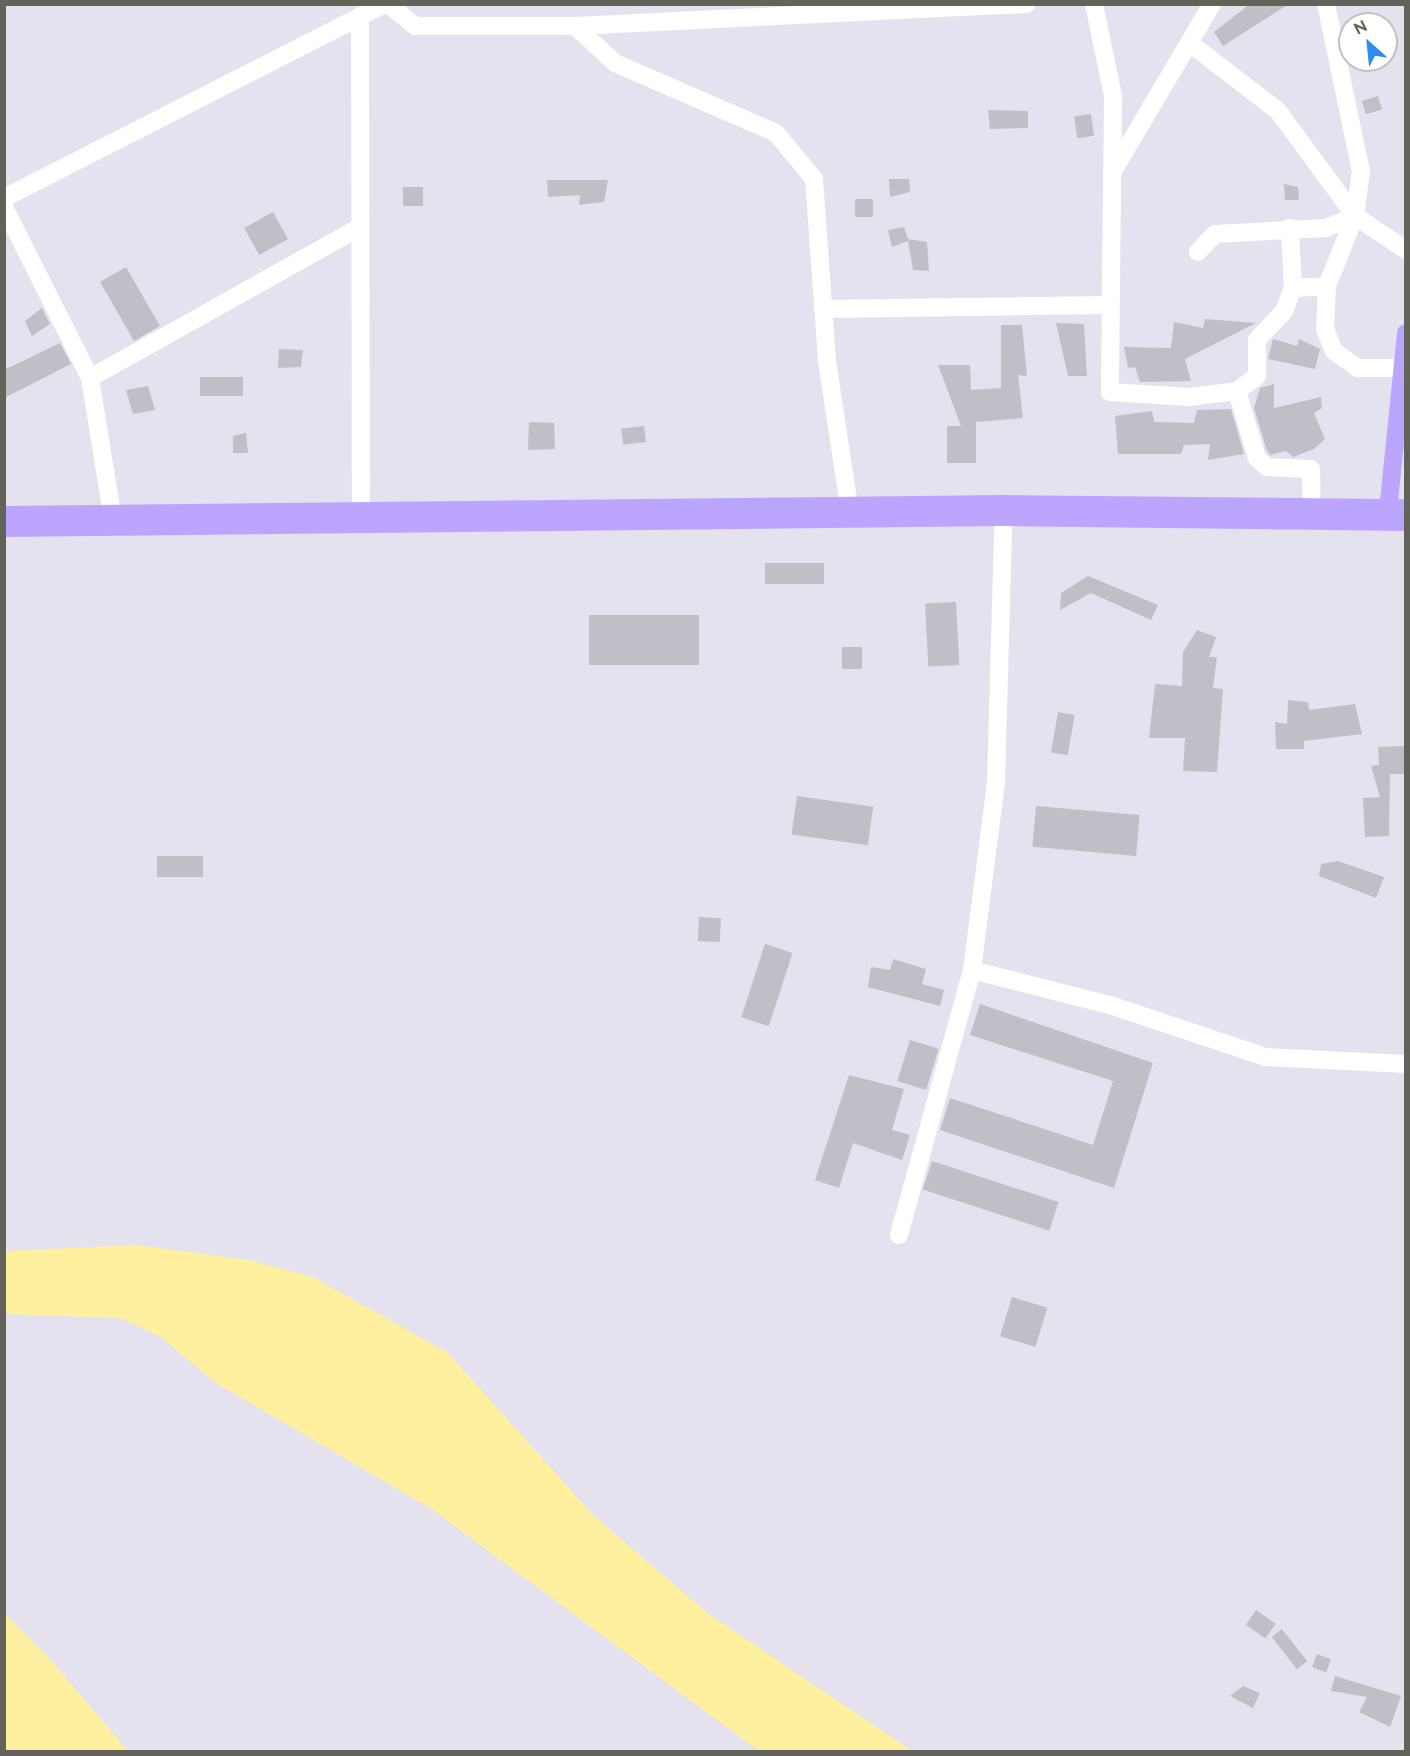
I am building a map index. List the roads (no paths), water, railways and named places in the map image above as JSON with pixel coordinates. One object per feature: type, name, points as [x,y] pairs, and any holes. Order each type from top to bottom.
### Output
[{"type":"main road","points":[[1394,513],[1406,333]]},
{"type":"main road","points":[[4,528],[850,512],[1312,508],[1394,513],[1406,522]]},
{"type":"main road","points":[[4,514],[361,510],[850,512]]},
{"type":"main road","points":[[1004,510],[1394,513]]},
{"type":"street","points":[[4,198],[386,4],[415,26],[576,26],[702,21],[836,9],[1008,9],[1026,4]]},
{"type":"street","points":[[690,4],[702,21]]},
{"type":"street","points":[[1095,4],[1113,96],[1109,305],[1110,392],[1189,397],[1237,391],[1257,376],[1257,340],[1284,310],[1293,288],[1290,228]]},
{"type":"street","points":[[1112,174],[1191,44],[1212,4]]},
{"type":"street","points":[[1326,4],[1356,135],[1361,171],[1355,216],[1327,286],[1325,329],[1334,351],[1356,368],[1402,368]]},
{"type":"street","points":[[360,16],[357,229],[361,510]]},
{"type":"street","points":[[576,26],[615,63],[776,133],[814,179],[823,309],[850,512]]},
{"type":"street","points":[[1191,44],[1278,111],[1355,216],[1406,250]]},
{"type":"street","points":[[4,207],[90,378],[111,514]]},
{"type":"street","points":[[1198,252],[1215,234],[1290,228],[1326,228],[1355,216]]},
{"type":"street","points":[[90,378],[357,229]]},
{"type":"street","points":[[1293,288],[1327,286]]},
{"type":"street","points":[[823,309],[1109,305]]},
{"type":"street","points":[[1237,391],[1257,458],[1267,467],[1311,470],[1312,508]]},
{"type":"street","points":[[899,1234],[972,970],[996,783],[1004,510]]},
{"type":"street","points":[[972,970],[1113,1006],[1265,1057],[1406,1064]]}]
